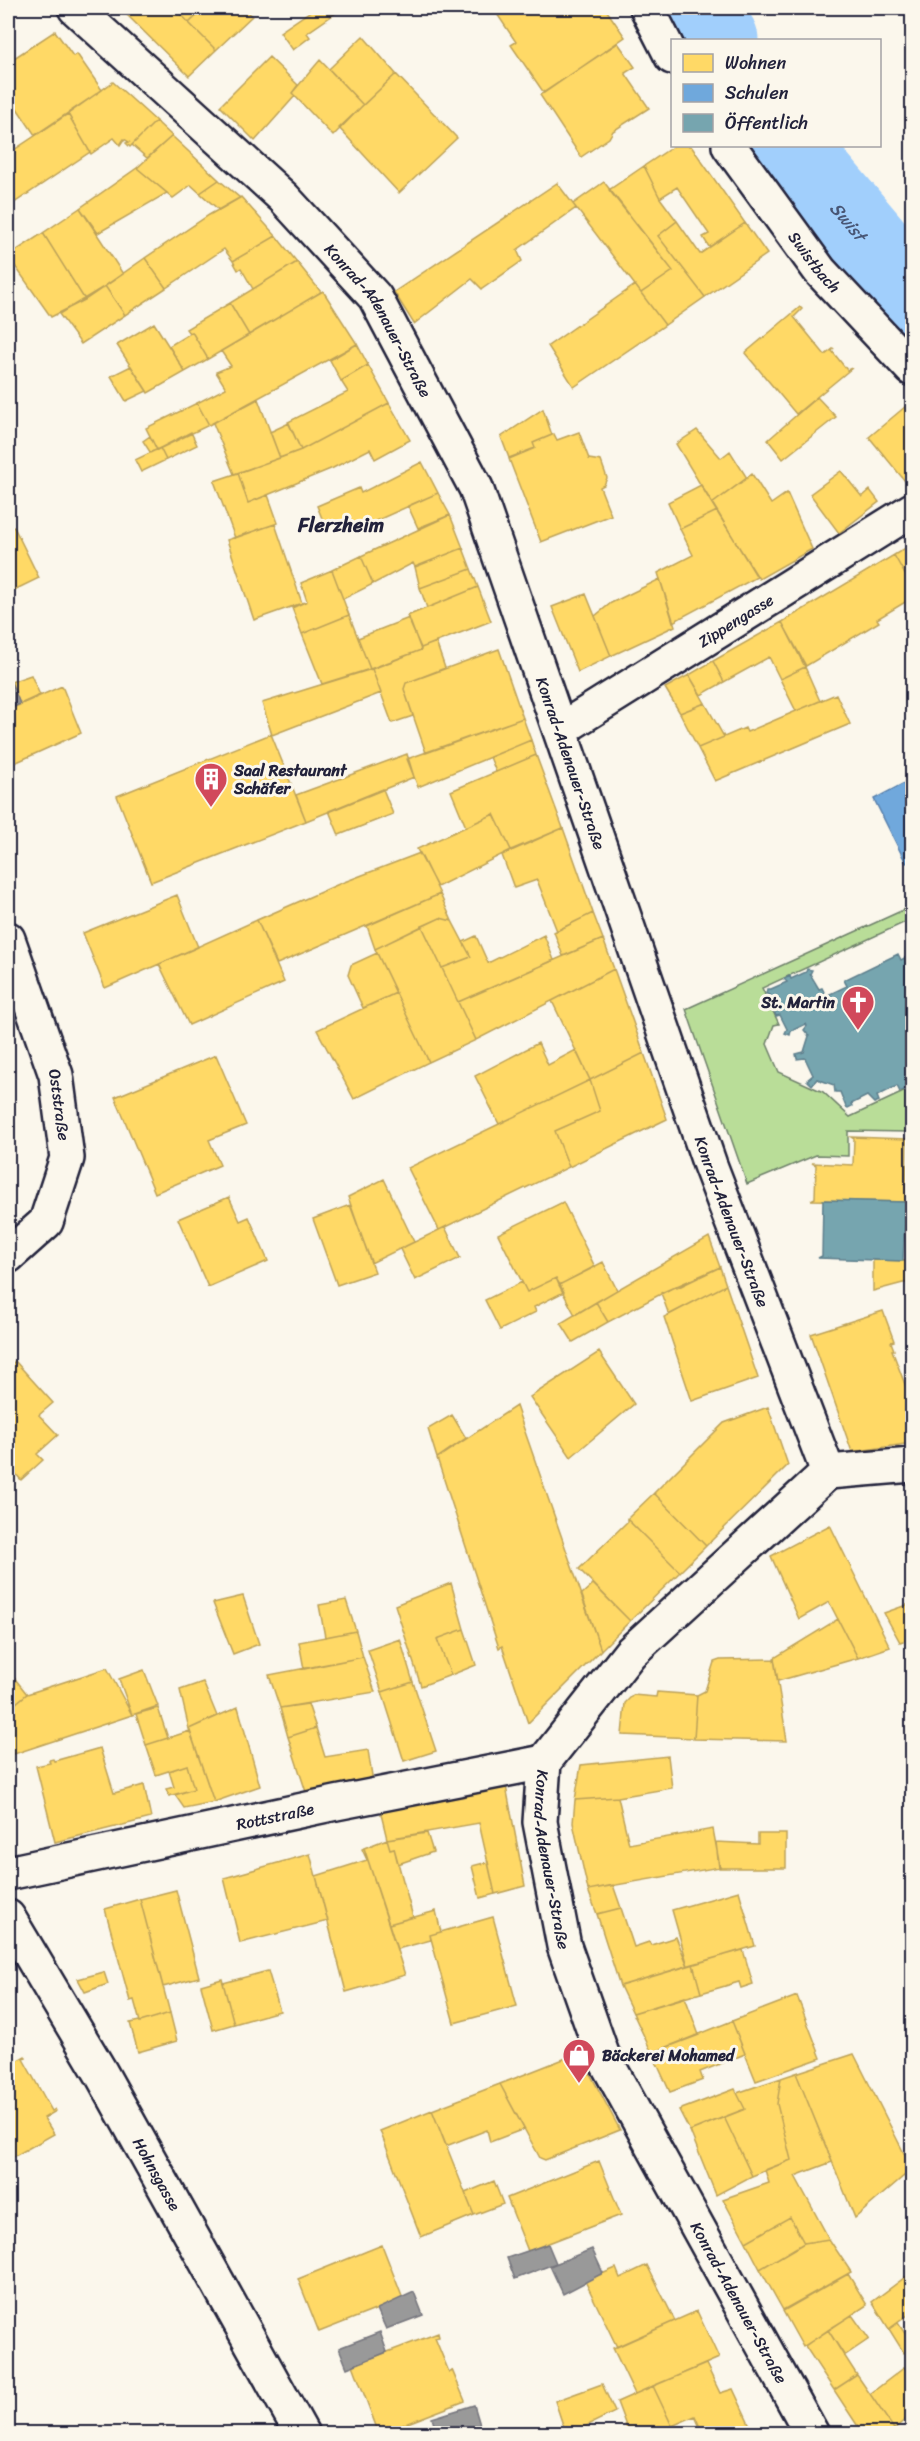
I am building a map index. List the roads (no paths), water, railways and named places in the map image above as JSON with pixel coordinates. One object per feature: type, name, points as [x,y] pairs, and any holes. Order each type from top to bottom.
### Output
[{"type":"main road","name":"Konrad-Adenauer-Straße","points":[[75,8],[284,198],[375,297],[476,488],[710,1165],[828,1472],[630,1653],[544,1762],[540,1822],[564,1946],[602,2054],[812,2433]]},
{"type":"main road","points":[[647,8],[671,55]]},
{"type":"main road","name":"Swistbach","points":[[730,147],[820,271],[912,369]]},
{"type":"main road","name":"Zippengasse","points":[[560,730],[912,510]]},
{"type":"main road","name":"Oststraße","points":[[8,939],[56,1075],[67,1158],[46,1222],[8,1256]]},
{"type":"main road","points":[[828,1472],[912,1465]]},
{"type":"main road","name":"Rottstraße","points":[[8,1873],[336,1803],[544,1762]]},
{"type":"main road","name":"Hohnsgasse","points":[[8,1917],[101,2073],[302,2433]]},
{"type":"waterway","name":"Swist","points":[[694,8],[714,39]]},
{"type":"waterway","name":"Swist","points":[[785,147],[912,297]]},
{"type":"place","name":"Saal Restaurant Schäfer","points":[[211,808]]},
{"type":"place","name":"St. Martin","points":[[858,1031]]},
{"type":"place","name":"Bäckerei Mohamed","points":[[579,2084]]},
{"type":"district","name":"Flerzheim","points":[[341,525]]}]
